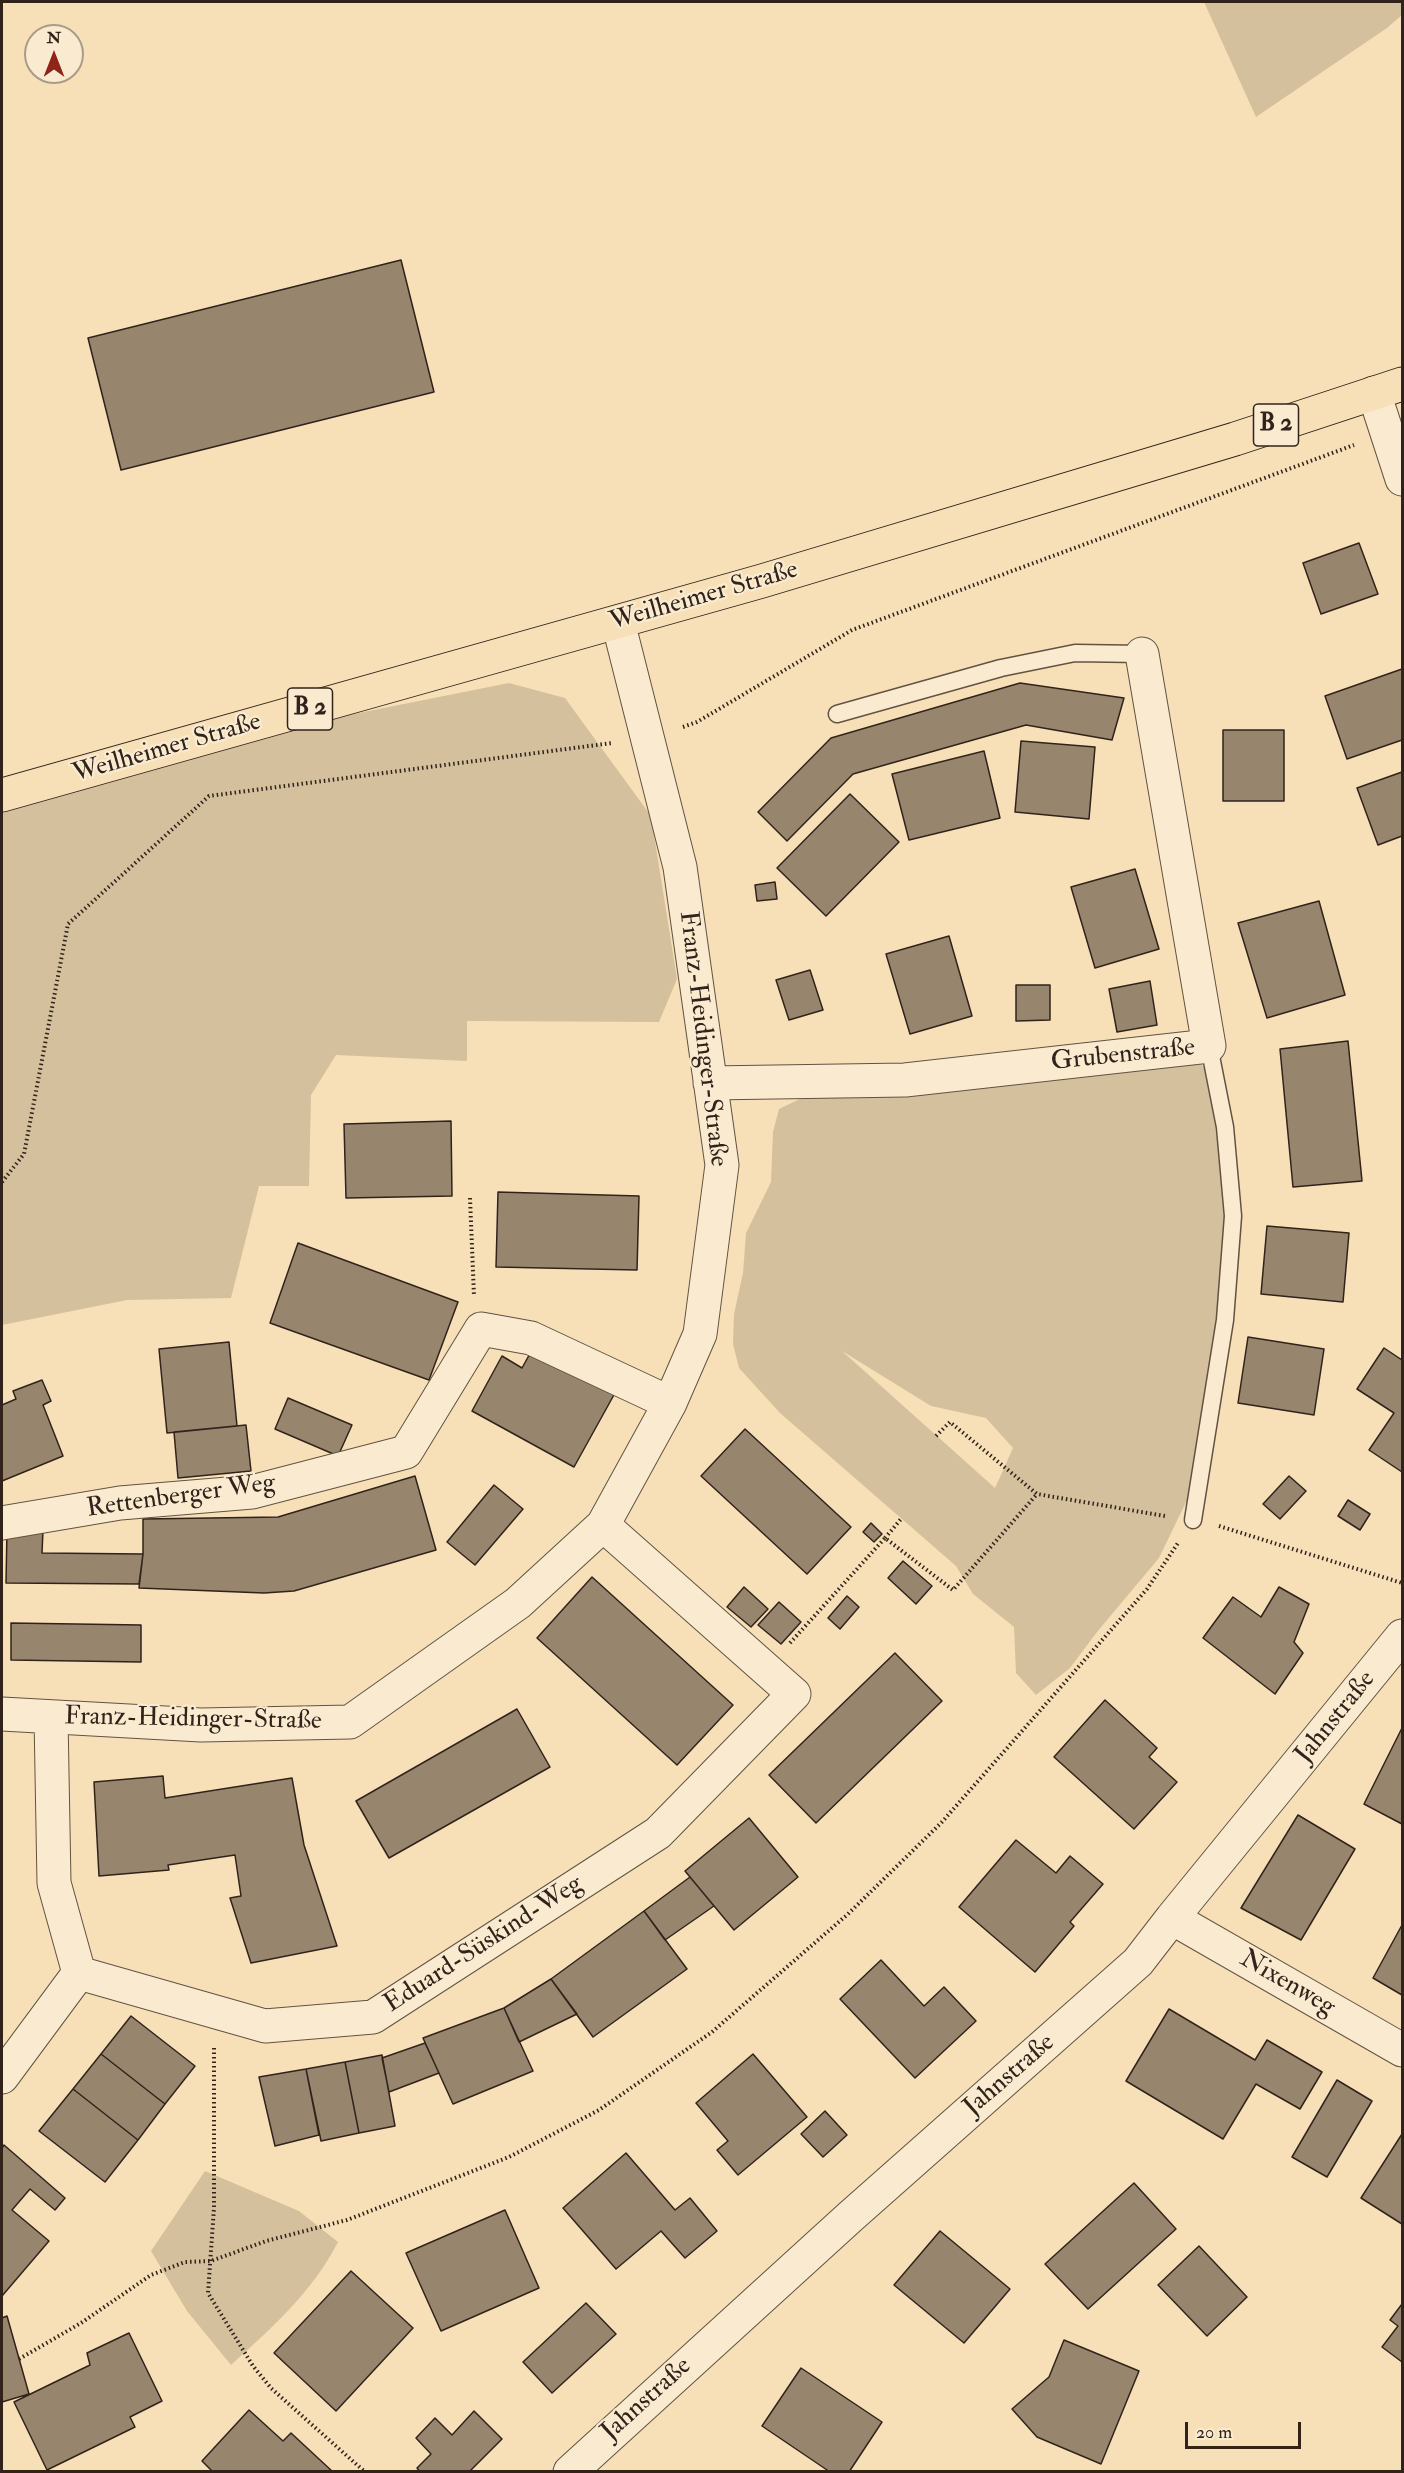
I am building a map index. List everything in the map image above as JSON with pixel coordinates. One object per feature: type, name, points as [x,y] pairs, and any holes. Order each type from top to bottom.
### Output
[{"type":"main road","name":"Weilheimer Straße","points":[[2,795],[762,581],[1234,439],[1388,388]]},
{"type":"street","points":[[1388,388],[1388,432],[1402,479]]},
{"type":"street","name":"Franz-Heidinger-Straße","points":[[2,1714],[201,1725],[350,1722],[518,1603],[603,1525],[670,1403],[700,1334],[722,1165],[680,867],[618,622]]},
{"type":"street","name":"Grubenstraße","points":[[710,1083],[905,1080],[1209,1046],[1142,654]]},
{"type":"street","points":[[481,1329],[531,1338],[670,1403]]},
{"type":"street","name":"Rettenberger Weg","points":[[2,1523],[120,1503],[252,1492],[406,1452],[481,1329]]},
{"type":"street","name":"Eduard-Süskind-Weg","points":[[79,1973],[265,2026],[373,2016],[658,1833],[794,1695],[603,1525]]},
{"type":"street","name":"Jahnstraße","points":[[570,2472],[850,2217],[1138,1962],[1402,1636]]},
{"type":"street","points":[[2,2078],[79,1973],[54,1883],[51,1717]]},
{"type":"street","name":"Nixenweg","points":[[1172,1918],[1402,2050]]},
{"type":"lane","points":[[837,714],[1001,668],[1064,655],[1075,653],[1142,654]]},
{"type":"lane","points":[[1192,1520],[1225,1320],[1233,1216],[1225,1127],[1209,1046]]},
{"type":"path","points":[[2,1182],[24,1154],[68,924],[209,796],[647,738],[697,722],[852,630],[1388,432]]},
{"type":"path","points":[[470,1198],[474,1303],[481,1329]]},
{"type":"path","points":[[936,1436],[950,1422],[1037,1494],[1210,1523],[1402,1584]]},
{"type":"path","points":[[885,1538],[953,1590],[1037,1494]]},
{"type":"path","points":[[765,1670],[902,1519]]},
{"type":"path","points":[[20,2359],[81,2323],[151,2275],[185,2262],[211,2261],[266,2241],[347,2220],[509,2157],[599,2110],[712,2032],[848,1914],[942,1822],[1148,1589],[1192,1520]]},
{"type":"path","points":[[220,2013],[214,2046],[214,2208],[208,2293],[253,2366],[271,2388],[365,2472]]},
{"type":"shaded area","points":[[1204,2],[1402,2],[1402,15],[1387,28],[1256,117]]},
{"type":"shaded area","points":[[509,683],[565,698],[651,816],[677,979],[659,1022],[467,1021],[467,1061],[336,1055],[311,1095],[309,1186],[259,1186],[231,1298],[127,1300],[2,1325],[2,803],[173,750]]},
{"type":"shaded area","points":[[1199,1061],[1213,1081],[1228,1222],[1216,1346],[1188,1498],[1159,1558],[1070,1668],[1036,1695],[1016,1673],[1014,1627],[973,1594],[956,1566],[780,1413],[739,1368],[733,1344],[734,1314],[743,1273],[746,1233],[771,1182],[773,1132],[779,1109],[808,1095]],"holes":[[[842,1351],[931,1406],[986,1418],[1013,1448],[995,1488]]]},
{"type":"shaded area","points":[[205,2171],[299,2211],[338,2242],[304,2293],[231,2365],[187,2311],[151,2251]]},
{"type":"building","points":[[401,260],[434,392],[121,470],[88,338]]},
{"type":"building","points":[[1359,543],[1378,594],[1321,614],[1303,563]]},
{"type":"building","points":[[1402,669],[1402,740],[1347,759],[1325,696]]},
{"type":"building","points":[[1020,683],[1124,698],[1112,740],[1026,725],[853,774],[787,841],[758,812],[831,738]]},
{"type":"building","points":[[1223,730],[1284,730],[1284,801],[1223,801]]},
{"type":"building","points":[[1021,741],[1095,747],[1089,819],[1015,812]]},
{"type":"building","points":[[984,751],[1000,818],[909,840],[892,774]]},
{"type":"building","points":[[1402,772],[1402,836],[1378,845],[1357,788]]},
{"type":"building","points":[[850,794],[899,842],[826,916],[777,868]]},
{"type":"building","points":[[1135,869],[1159,949],[1095,968],[1071,887]]},
{"type":"building","points":[[775,882],[777,899],[757,901],[755,885]]},
{"type":"building","points":[[1319,901],[1345,995],[1267,1018],[1238,923]]},
{"type":"building","points":[[949,936],[972,1016],[910,1034],[886,954]]},
{"type":"building","points":[[810,970],[823,1010],[789,1020],[776,980]]},
{"type":"building","points":[[1150,981],[1157,1025],[1117,1032],[1109,989]]},
{"type":"building","points":[[1016,985],[1050,985],[1050,1020],[1016,1021]]},
{"type":"building","points":[[1348,1041],[1362,1181],[1293,1187],[1280,1049]]},
{"type":"building","points":[[451,1121],[452,1196],[346,1198],[344,1124]]},
{"type":"building","points":[[498,1192],[639,1196],[637,1270],[496,1267]]},
{"type":"building","points":[[1267,1226],[1349,1233],[1343,1302],[1261,1294]]},
{"type":"building","points":[[298,1243],[458,1302],[429,1380],[270,1323]]},
{"type":"building","points":[[1248,1337],[1324,1349],[1314,1415],[1238,1403]]},
{"type":"building","points":[[229,1342],[237,1426],[167,1433],[159,1349]]},
{"type":"building","points":[[533,1348],[615,1393],[574,1467],[472,1411],[502,1356],[522,1368]]},
{"type":"building","points":[[1384,1348],[1402,1360],[1402,1472],[1369,1450],[1394,1413],[1357,1389]]},
{"type":"building","points":[[42,1380],[51,1401],[43,1405],[63,1456],[2,1481],[2,1405],[16,1399],[13,1391]]},
{"type":"building","points":[[288,1398],[352,1425],[338,1456],[275,1429]]},
{"type":"building","points":[[246,1425],[251,1471],[178,1478],[174,1432]]},
{"type":"building","points":[[745,1429],[851,1527],[807,1574],[701,1476]]},
{"type":"building","points":[[415,1476],[436,1550],[294,1591],[264,1593],[139,1588],[143,1554],[143,1519],[278,1517]]},
{"type":"building","points":[[1289,1476],[1306,1491],[1280,1519],[1263,1504]]},
{"type":"building","points":[[494,1485],[523,1509],[475,1565],[447,1542]]},
{"type":"building","points":[[1348,1500],[1370,1514],[1360,1530],[1338,1516]]},
{"type":"building","points":[[871,1523],[882,1534],[874,1542],[863,1532]]},
{"type":"building","points":[[7,1530],[43,1530],[42,1553],[143,1554],[139,1584],[6,1583]]},
{"type":"building","points":[[903,1561],[932,1586],[916,1604],[888,1578]]},
{"type":"building","points":[[592,1577],[733,1705],[677,1765],[537,1638]]},
{"type":"building","points":[[744,1587],[768,1609],[751,1627],[727,1607]]},
{"type":"building","points":[[1279,1587],[1309,1604],[1294,1642],[1303,1653],[1275,1694],[1203,1638],[1233,1597],[1261,1617]]},
{"type":"building","points":[[847,1596],[859,1607],[840,1629],[828,1618]]},
{"type":"building","points":[[779,1602],[801,1622],[781,1644],[758,1625]]},
{"type":"building","points":[[11,1623],[141,1625],[141,1662],[11,1660]]},
{"type":"building","points":[[895,1653],[942,1701],[816,1823],[769,1775]]},
{"type":"building","points":[[1105,1700],[1157,1748],[1149,1757],[1177,1782],[1134,1829],[1054,1757]]},
{"type":"building","points":[[517,1709],[550,1767],[389,1858],[356,1801]]},
{"type":"building","points":[[1402,1728],[1402,1824],[1364,1804]]},
{"type":"building","points":[[163,1776],[165,1798],[292,1778],[304,1845],[337,1946],[251,1963],[230,1898],[241,1896],[235,1855],[168,1865],[169,1870],[99,1876],[94,1782]]},
{"type":"building","points":[[1298,1815],[1355,1849],[1301,1940],[1241,1908]]},
{"type":"building","points":[[749,1818],[798,1877],[734,1930],[685,1871]]},
{"type":"building","points":[[1016,1840],[1056,1873],[1070,1856],[1103,1884],[1070,1922],[1074,1926],[1035,1972],[959,1907]]},
{"type":"building","points":[[690,1877],[714,1906],[665,1940],[644,1911]]},
{"type":"building","points":[[644,1911],[687,1969],[593,2037],[551,1979]]},
{"type":"building","points":[[1402,1925],[1402,1995],[1373,1978]]},
{"type":"building","points":[[881,1960],[924,2006],[944,1987],[976,2021],[915,2078],[840,1999]]},
{"type":"building","points":[[551,1979],[577,2014],[519,2042],[504,2008]]},
{"type":"building","points":[[504,2008],[533,2071],[453,2104],[423,2038]]},
{"type":"building","points":[[1169,2009],[1255,2060],[1267,2040],[1322,2072],[1300,2109],[1256,2084],[1223,2139],[1126,2081]]},
{"type":"building","points":[[131,2016],[195,2066],[165,2104],[101,2054]]},
{"type":"building","points":[[425,2043],[439,2073],[389,2092],[382,2058]]},
{"type":"building","points":[[101,2054],[165,2104],[138,2140],[73,2089]]},
{"type":"building","points":[[753,2054],[807,2117],[738,2175],[717,2150],[728,2141],[696,2103]]},
{"type":"building","points":[[382,2055],[395,2126],[359,2133],[345,2062]]},
{"type":"building","points":[[345,2062],[359,2133],[321,2141],[306,2069]]},
{"type":"building","points":[[306,2069],[319,2135],[275,2146],[259,2077]]},
{"type":"building","points":[[1337,2080],[1372,2101],[1327,2177],[1292,2157]]},
{"type":"building","points":[[73,2089],[138,2140],[105,2182],[39,2131]]},
{"type":"building","points":[[825,2111],[847,2135],[823,2157],[801,2134]]},
{"type":"building","points":[[1402,2134],[1402,2224],[1361,2198]]},
{"type":"building","points":[[4,2145],[65,2198],[55,2210],[30,2189],[12,2210],[49,2241],[2,2296],[2,2148]]},
{"type":"building","points":[[626,2153],[675,2210],[690,2198],[717,2231],[685,2258],[661,2231],[616,2269],[563,2208]]},
{"type":"building","points":[[1134,2183],[1176,2229],[1088,2309],[1045,2264]]},
{"type":"building","points":[[505,2210],[539,2288],[441,2331],[406,2253]]},
{"type":"building","points":[[940,2231],[1010,2289],[964,2343],[894,2285]]},
{"type":"building","points":[[1199,2246],[1247,2297],[1207,2336],[1158,2285]]},
{"type":"building","points":[[351,2271],[413,2328],[336,2411],[274,2353]]},
{"type":"building","points":[[586,2303],[616,2334],[552,2393],[523,2362]]},
{"type":"building","points":[[1402,2304],[1402,2362],[1382,2347],[1398,2326],[1390,2320]]},
{"type":"building","points":[[7,2316],[29,2394],[2,2402],[2,2318]]},
{"type":"building","points":[[129,2333],[162,2401],[130,2417],[135,2427],[47,2470],[14,2402],[90,2365],[87,2353]]},
{"type":"building","points":[[1064,2340],[1139,2371],[1101,2464],[1037,2437],[1012,2409],[1049,2377]]},
{"type":"building","points":[[801,2368],[882,2422],[849,2472],[830,2472],[762,2426]]},
{"type":"building","points":[[249,2410],[283,2441],[291,2433],[333,2472],[213,2472],[202,2461]]},
{"type":"building","points":[[474,2411],[502,2439],[469,2472],[420,2472],[417,2468],[431,2454],[416,2438],[435,2418],[452,2435]]}]
